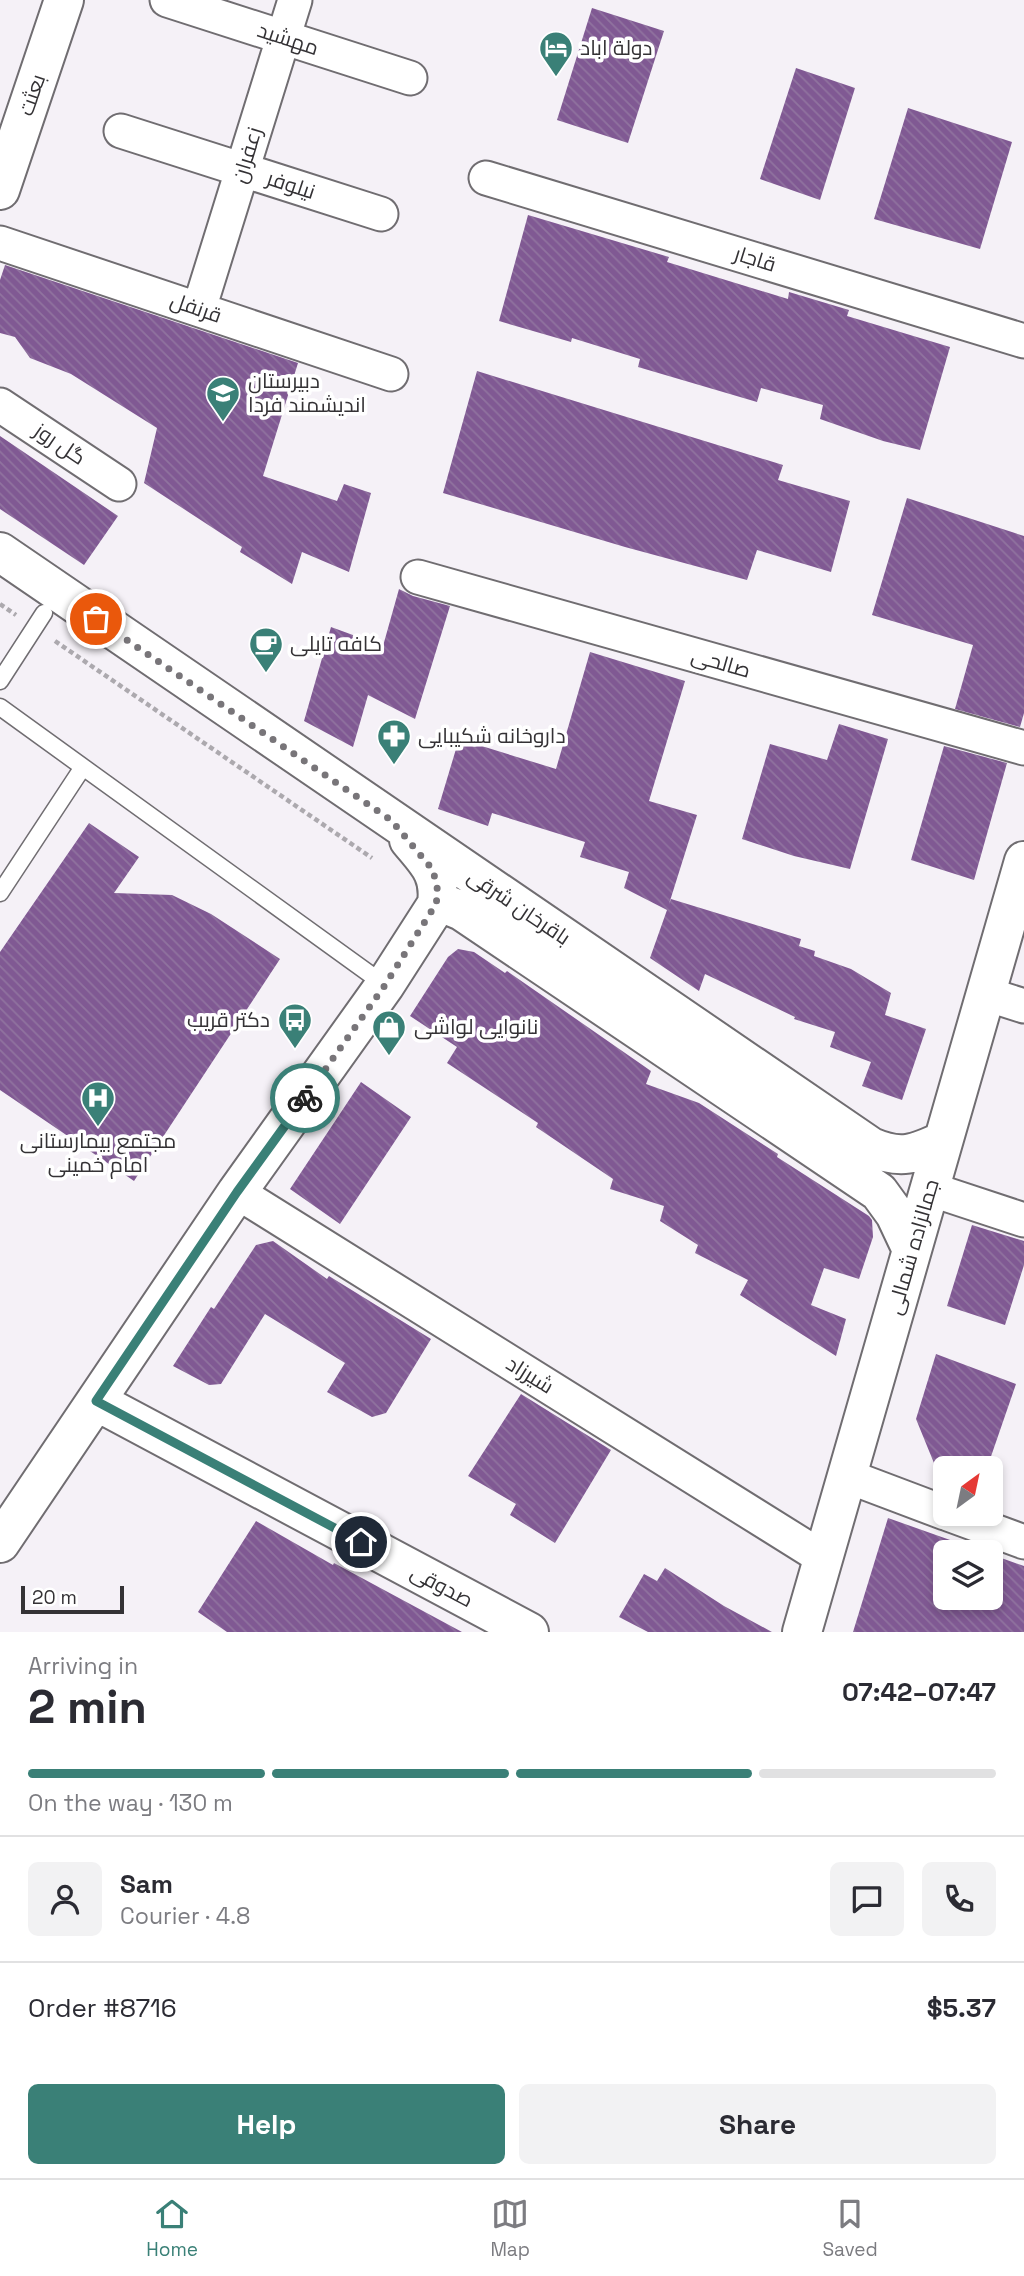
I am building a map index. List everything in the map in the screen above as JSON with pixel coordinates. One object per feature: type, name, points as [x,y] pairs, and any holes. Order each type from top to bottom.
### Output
[{"type":"street","name":"بعثت","points":[[0,190],[64,0]]},
{"type":"street","name":"مهشید","points":[[167,0],[410,78]]},
{"type":"street","name":"زعفران","points":[[199,309],[295,0]]},
{"type":"street","name":"نیلوفر","points":[[121,131],[382,214]]},
{"type":"street","name":"قاجار","points":[[486,178],[1024,341]]},
{"type":"street","name":"قرنفل","points":[[0,243],[391,374]]},
{"type":"street","name":"گل روز","points":[[0,404],[120,484]]},
{"type":"street","name":"باقرخان شرقی","points":[[0,552],[871,1147],[902,1156],[914,1154],[943,1140]]},
{"type":"street","name":"صالحی","points":[[418,577],[1024,748]]},
{"type":"street","points":[[0,1543],[237,1192],[385,985],[436,904],[438,892],[433,870],[391,820]]},
{"type":"street","name":"جمالزاده شمالی","points":[[802,1632],[1024,861]]},
{"type":"street","points":[[436,904],[445,904],[462,912],[879,1192],[895,1214],[912,1250]]},
{"type":"street","points":[[986,993],[1024,1006]]},
{"type":"street","points":[[930,1189],[1024,1220]]},
{"type":"street","name":"شیرزاد","points":[[237,1192],[823,1558]]},
{"type":"street","name":"صدوقی","points":[[96,1401],[529,1632]]},
{"type":"street","points":[[848,1476],[933,1508]]},
{"type":"street","points":[[982,1526],[1024,1542]]},
{"type":"lane","points":[[0,681],[44,613]]},
{"type":"lane","points":[[0,707],[385,985]]},
{"type":"lane","points":[[0,893],[83,767]]},
{"type":"path","points":[[0,604],[372,858]]},
{"type":"building","points":[[592,8],[664,31],[628,143],[557,120]]},
{"type":"building","points":[[796,68],[855,88],[820,200],[760,179]]},
{"type":"building","points":[[908,108],[1012,142],[980,249],[874,219]]},
{"type":"building","points":[[528,215],[669,257],[667,262],[788,299],[789,292],[849,310],[847,316],[950,347],[920,450],[883,441],[820,419],[823,405],[761,388],[757,402],[638,367],[640,359],[572,338],[571,342],[499,321]]},
{"type":"building","points":[[5,265],[298,363],[263,476],[337,501],[344,484],[371,493],[349,572],[302,552],[292,584],[240,552],[242,547],[144,483],[157,428],[71,374],[30,358],[15,337],[0,333],[0,280]]},
{"type":"building","points":[[477,371],[783,465],[778,480],[850,501],[831,572],[757,550],[747,580],[443,493]]},
{"type":"building","points":[[0,436],[118,516],[84,565],[0,509]]},
{"type":"building","points":[[907,498],[1024,536],[1024,713],[1020,727],[955,709],[973,645],[872,615]]},
{"type":"building","points":[[399,589],[413,596],[450,606],[415,719],[368,695],[353,747],[304,721],[331,627],[383,646]]},
{"type":"building","points":[[590,652],[685,681],[649,801],[697,815],[669,904],[671,899],[801,939],[799,946],[815,951],[814,956],[851,969],[891,993],[885,1015],[926,1029],[902,1100],[862,1086],[871,1062],[830,1047],[835,1032],[794,1019],[795,1017],[705,974],[699,991],[650,958],[667,910],[624,888],[629,872],[580,857],[585,842],[492,813],[488,826],[438,809],[459,739],[556,769]]},
{"type":"building","points":[[839,724],[888,739],[850,869],[794,856],[742,839],[770,744],[827,760]]},
{"type":"building","points":[[944,746],[1007,763],[974,880],[911,860]]},
{"type":"building","points":[[89,823],[139,857],[114,893],[172,895],[211,914],[280,959],[134,1181],[0,1090],[0,952]]},
{"type":"building","points":[[458,949],[474,952],[505,973],[507,971],[651,1071],[646,1084],[699,1103],[869,1216],[872,1220],[873,1237],[859,1279],[824,1268],[811,1305],[846,1319],[836,1356],[740,1295],[748,1280],[695,1253],[698,1245],[660,1221],[664,1206],[610,1189],[613,1179],[536,1127],[538,1123],[447,1063],[457,1047],[410,1016],[448,957]]},
{"type":"building","points":[[361,1082],[411,1117],[340,1224],[290,1189]]},
{"type":"building","points":[[972,1225],[1024,1241],[1024,1265],[1005,1325],[947,1306]]},
{"type":"building","points":[[273,1241],[327,1279],[329,1276],[431,1339],[386,1413],[372,1417],[327,1392],[345,1363],[265,1314],[221,1384],[209,1385],[173,1366],[256,1245]]},
{"type":"building","points":[[936,1354],[1016,1384],[991,1456],[933,1456],[933,1461],[916,1419]]},
{"type":"building","points":[[521,1394],[611,1450],[555,1543],[510,1515],[516,1504],[468,1476]]},
{"type":"building","points":[[888,1518],[950,1540],[933,1540],[933,1610],[1003,1610],[1003,1559],[1024,1566],[1024,1632],[853,1632]]},
{"type":"building","points":[[256,1521],[333,1565],[334,1563],[462,1632],[227,1632],[198,1612]]},
{"type":"building","points":[[665,1568],[724,1606],[772,1632],[648,1632],[619,1617],[644,1574],[657,1581]]},
{"type":"way so far","points":[[96,619],[391,820],[433,870],[438,892],[436,904],[424,926],[305,1098]]},
{"type":"place","name":"دولة اباد","points":[[556,78]]},
{"type":"place","name":"دبیرستان اندیشمند فردا","points":[[223,423]]},
{"type":"place","name":"کافه تایلی","points":[[266,674]]},
{"type":"place","name":"داروخانه شکیبایی","points":[[394,766]]},
{"type":"place","name":"دکتر قریب","points":[[295,1050]]},
{"type":"place","name":"نانوایی لواشی","points":[[389,1057]]},
{"type":"place","name":"مجتمع بیمارستانی امام خمینی","points":[[98,1128]]},
{"type":"route","points":[[305,1098],[237,1192],[96,1401],[361,1542]]}]
